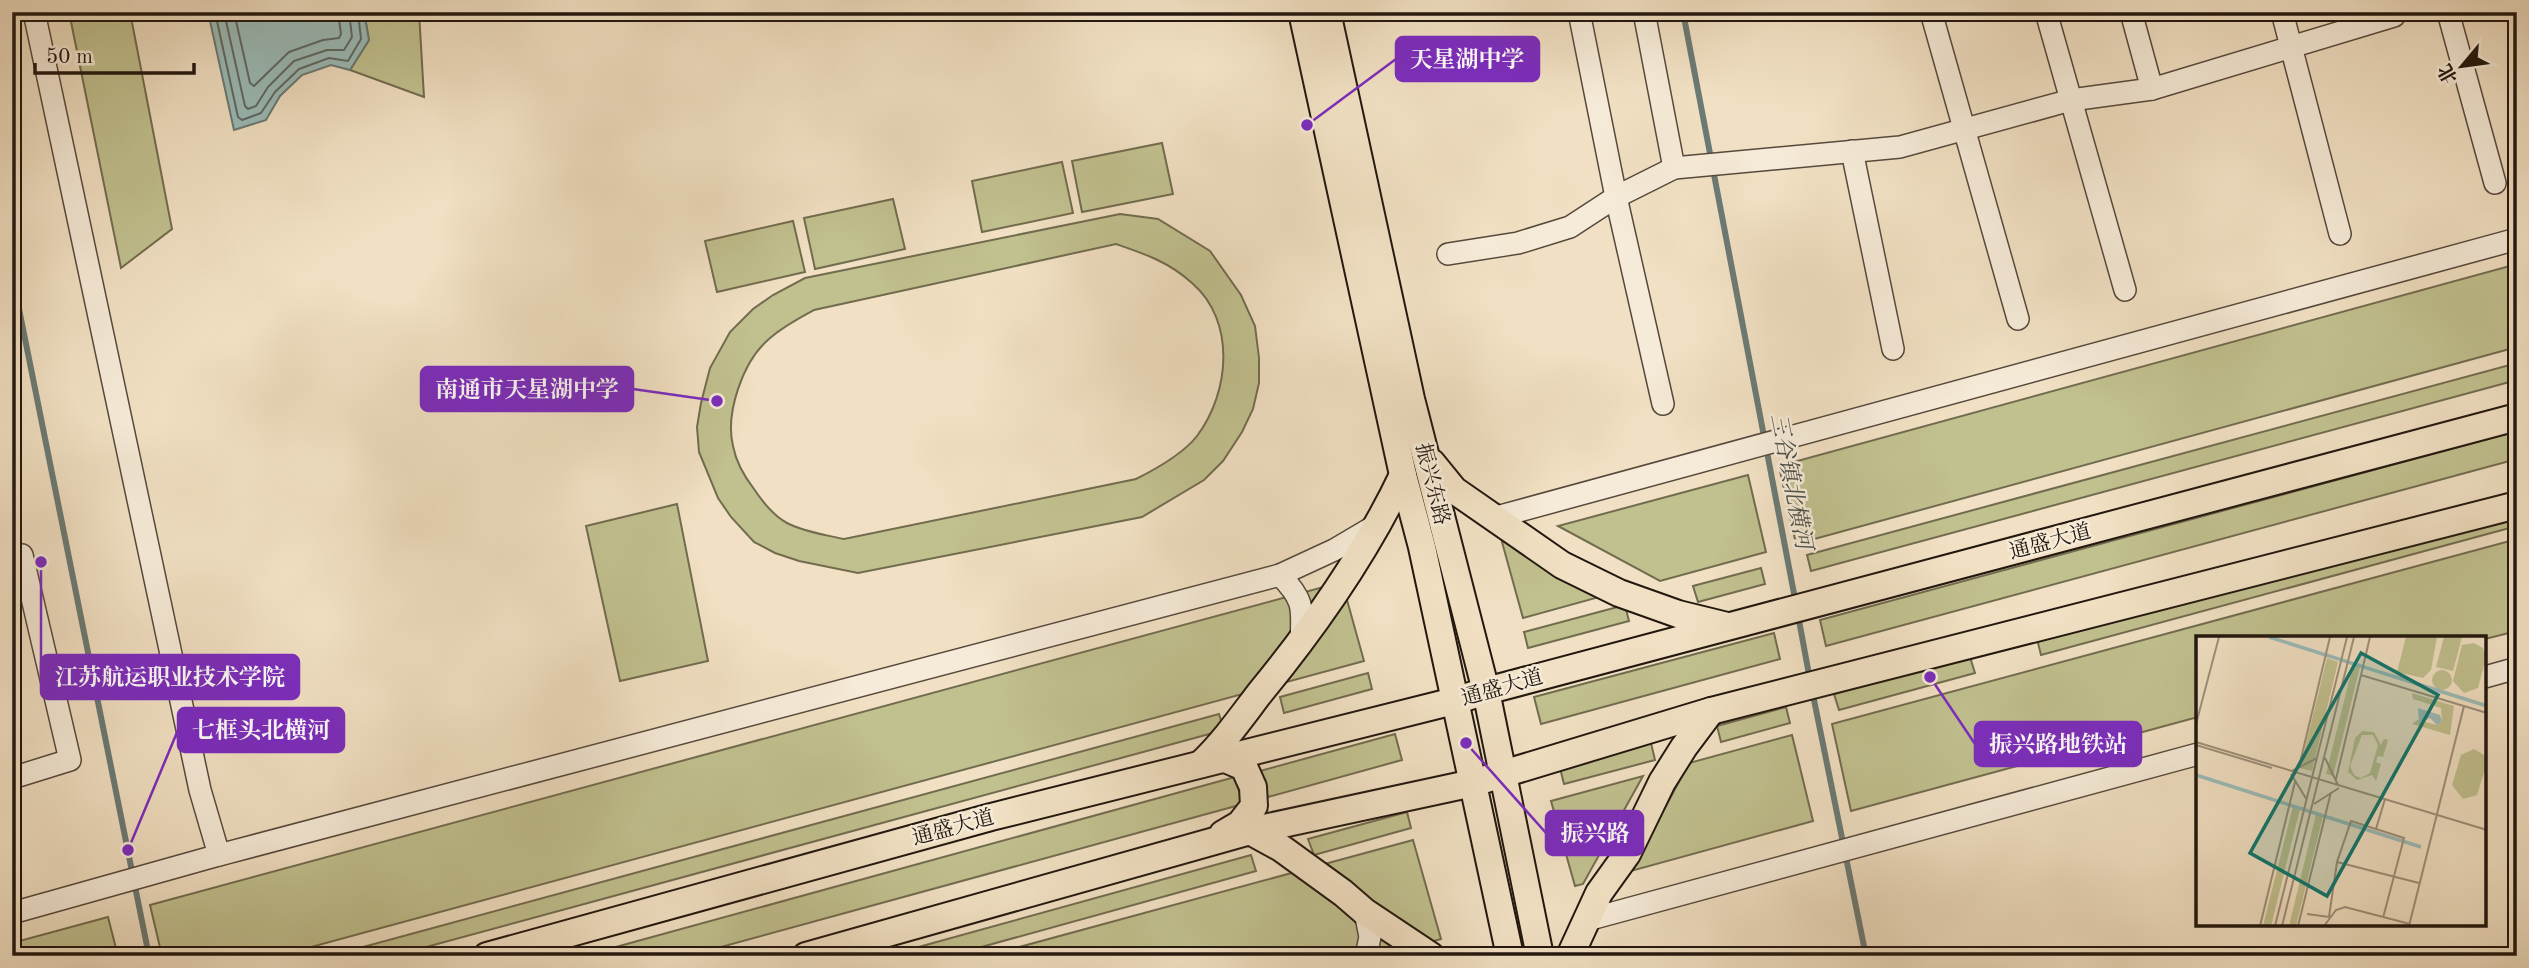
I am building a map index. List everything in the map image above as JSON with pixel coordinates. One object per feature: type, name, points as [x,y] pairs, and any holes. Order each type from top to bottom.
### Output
[{"type":"main road","name":"振兴东路","points":[[1302,12],[1510,956]]},
{"type":"main road","name":"振兴东路","points":[[1327,12],[1426,456],[1486,691],[1540,956]]},
{"type":"main road","name":"通盛大道","points":[[487,956],[991,817],[1454,701],[2517,417]]},
{"type":"main road","points":[[1426,456],[1454,491],[1562,565],[1619,593],[1678,614],[1729,626]]},
{"type":"main road","points":[[1210,842],[1240,824],[1254,806],[1252,787],[1244,767],[1212,761],[1222,744],[1301,644],[1340,587],[1380,523],[1403,475]]},
{"type":"main road","points":[[806,956],[1250,831],[1473,783],[1711,712],[2517,505]]},
{"type":"main road","points":[[1570,956],[1599,893],[1627,854],[1662,782],[1711,712]]},
{"type":"main road","points":[[1250,831],[1281,848],[1365,912],[1431,956]]},
{"type":"street","points":[[34,12],[215,856]]},
{"type":"street","points":[[1579,12],[1616,197],[1663,404]]},
{"type":"street","points":[[1644,12],[1674,168]]},
{"type":"street","points":[[1931,12],[2018,319]]},
{"type":"street","points":[[2046,12],[2125,290]]},
{"type":"street","points":[[2131,12],[2152,89]]},
{"type":"street","points":[[2282,12],[2340,234]]},
{"type":"street","points":[[1448,254],[1518,243],[1570,227],[1616,197],[1674,168],[1900,147],[2071,100],[2152,89],[2394,16],[2393,12]]},
{"type":"street","points":[[2448,12],[2495,183]]},
{"type":"street","points":[[1852,151],[1893,349]]},
{"type":"street","points":[[1493,518],[2517,239]]},
{"type":"street","points":[[12,913],[215,856],[1280,575],[1334,550],[1380,523]]},
{"type":"street","points":[[12,558],[22,555],[70,760],[12,778]]},
{"type":"street","points":[[1280,575],[1298,594],[1302,614],[1301,644]]},
{"type":"street","points":[[2487,676],[2517,668]]},
{"type":"street","points":[[1587,920],[2196,755]]},
{"type":"street","points":[[1365,912],[1370,937],[1366,956]]},
{"type":"shaded area","points":[[69,12],[130,12],[172,229],[121,268]]},
{"type":"shaded area","points":[[364,12],[419,12],[424,97],[350,70],[369,40]]},
{"type":"shaded area","points":[[1162,143],[1173,194],[1082,212],[1072,161]]},
{"type":"shaded area","points":[[1062,162],[1073,213],[982,232],[972,181]]},
{"type":"shaded area","points":[[893,199],[905,249],[815,269],[804,218]]},
{"type":"shaded area","points":[[1120,214],[1158,219],[1210,251],[1241,295],[1255,326],[1259,358],[1259,383],[1253,409],[1223,461],[1204,480],[1142,517],[858,573],[799,561],[754,542],[731,517],[718,498],[699,452],[697,427],[710,368],[730,332],[753,309],[805,278]],"holes":[[[1116,244],[1165,264],[1192,283],[1206,299],[1216,317],[1222,337],[1222,378],[1208,418],[1191,443],[1160,466],[1136,479],[844,539],[808,531],[782,520],[765,503],[744,474],[734,452],[731,433],[738,388],[751,360],[785,327],[814,310]]]},
{"type":"shaded area","points":[[793,221],[805,272],[717,292],[705,241]]},
{"type":"shaded area","points":[[2517,264],[2517,347],[1796,544],[1779,466]]},
{"type":"shaded area","points":[[2517,363],[2517,380],[1811,571],[1807,555]]},
{"type":"shaded area","points":[[2517,431],[2517,459],[1826,646],[1820,620]]},
{"type":"shaded area","points":[[1748,475],[1766,552],[1660,581],[1558,526]]},
{"type":"shaded area","points":[[677,504],[708,661],[620,681],[586,526]]},
{"type":"shaded area","points":[[2517,508],[2517,526],[2041,655],[2037,639]]},
{"type":"shaded area","points":[[1514,539],[1603,596],[1523,618],[1502,542]]},
{"type":"shaded area","points":[[2517,539],[2517,631],[2487,638],[2487,636],[2196,636],[2196,718],[1851,811],[1832,724]]},
{"type":"shaded area","points":[[1761,568],[1765,584],[1698,602],[1693,586]]},
{"type":"shaded area","points":[[1342,582],[1364,661],[278,956],[162,956],[150,905]]},
{"type":"shaded area","points":[[1625,605],[1629,621],[1528,648],[1524,632]]},
{"type":"shaded area","points":[[1774,633],[1780,659],[1541,724],[1534,697]]},
{"type":"shaded area","points":[[1970,657],[1975,673],[1839,710],[1834,694]]},
{"type":"shaded area","points":[[1368,673],[1372,689],[1284,713],[1280,697]]},
{"type":"shaded area","points":[[1786,707],[1790,723],[1721,742],[1717,726]]},
{"type":"shaded area","points":[[1219,714],[1224,730],[393,956],[330,956]]},
{"type":"shaded area","points":[[1395,734],[1402,760],[1268,797],[1260,771]]},
{"type":"shaded area","points":[[1792,735],[1813,821],[1631,871],[1689,763]]},
{"type":"shaded area","points":[[1651,743],[1655,760],[1564,784],[1560,768]]},
{"type":"shaded area","points":[[1643,776],[1583,884],[1575,886],[1551,801]]},
{"type":"shaded area","points":[[1235,777],[1243,804],[688,956],[583,956]]},
{"type":"shaded area","points":[[1407,812],[1411,828],[1314,855],[1308,839]]},
{"type":"shaded area","points":[[1413,840],[1441,939],[1381,956],[986,956]]},
{"type":"shaded area","points":[[1251,855],[1256,871],[949,956],[886,956]]},
{"type":"shaded area","points":[[108,917],[118,956],[12,956],[12,943]]},
{"type":"water","points":[[208,12],[364,12],[369,40],[350,70],[331,65],[302,75],[280,96],[266,120],[234,130]]},
{"type":"waterway","name":"三谷镇北横河","points":[[1683,12],[1796,604]]},
{"type":"waterway","points":[[12,274],[149,956]]},
{"type":"waterway","name":"三谷镇北横河","points":[[1798,615],[1810,680]]},
{"type":"waterway","name":"三谷镇北横河","points":[[1812,690],[1866,956]]},
{"type":"place","name":"天星湖中学","points":[[1307,125]]},
{"type":"place","name":"南通市天星湖中学","points":[[717,401]]},
{"type":"place","name":"江苏航运职业技术学院","points":[[41,562]]},
{"type":"place","name":"振兴路地铁站","points":[[1930,677]]},
{"type":"place","name":"振兴路","points":[[1466,743]]},
{"type":"place","name":"七框头北横河","points":[[128,850]]}]
